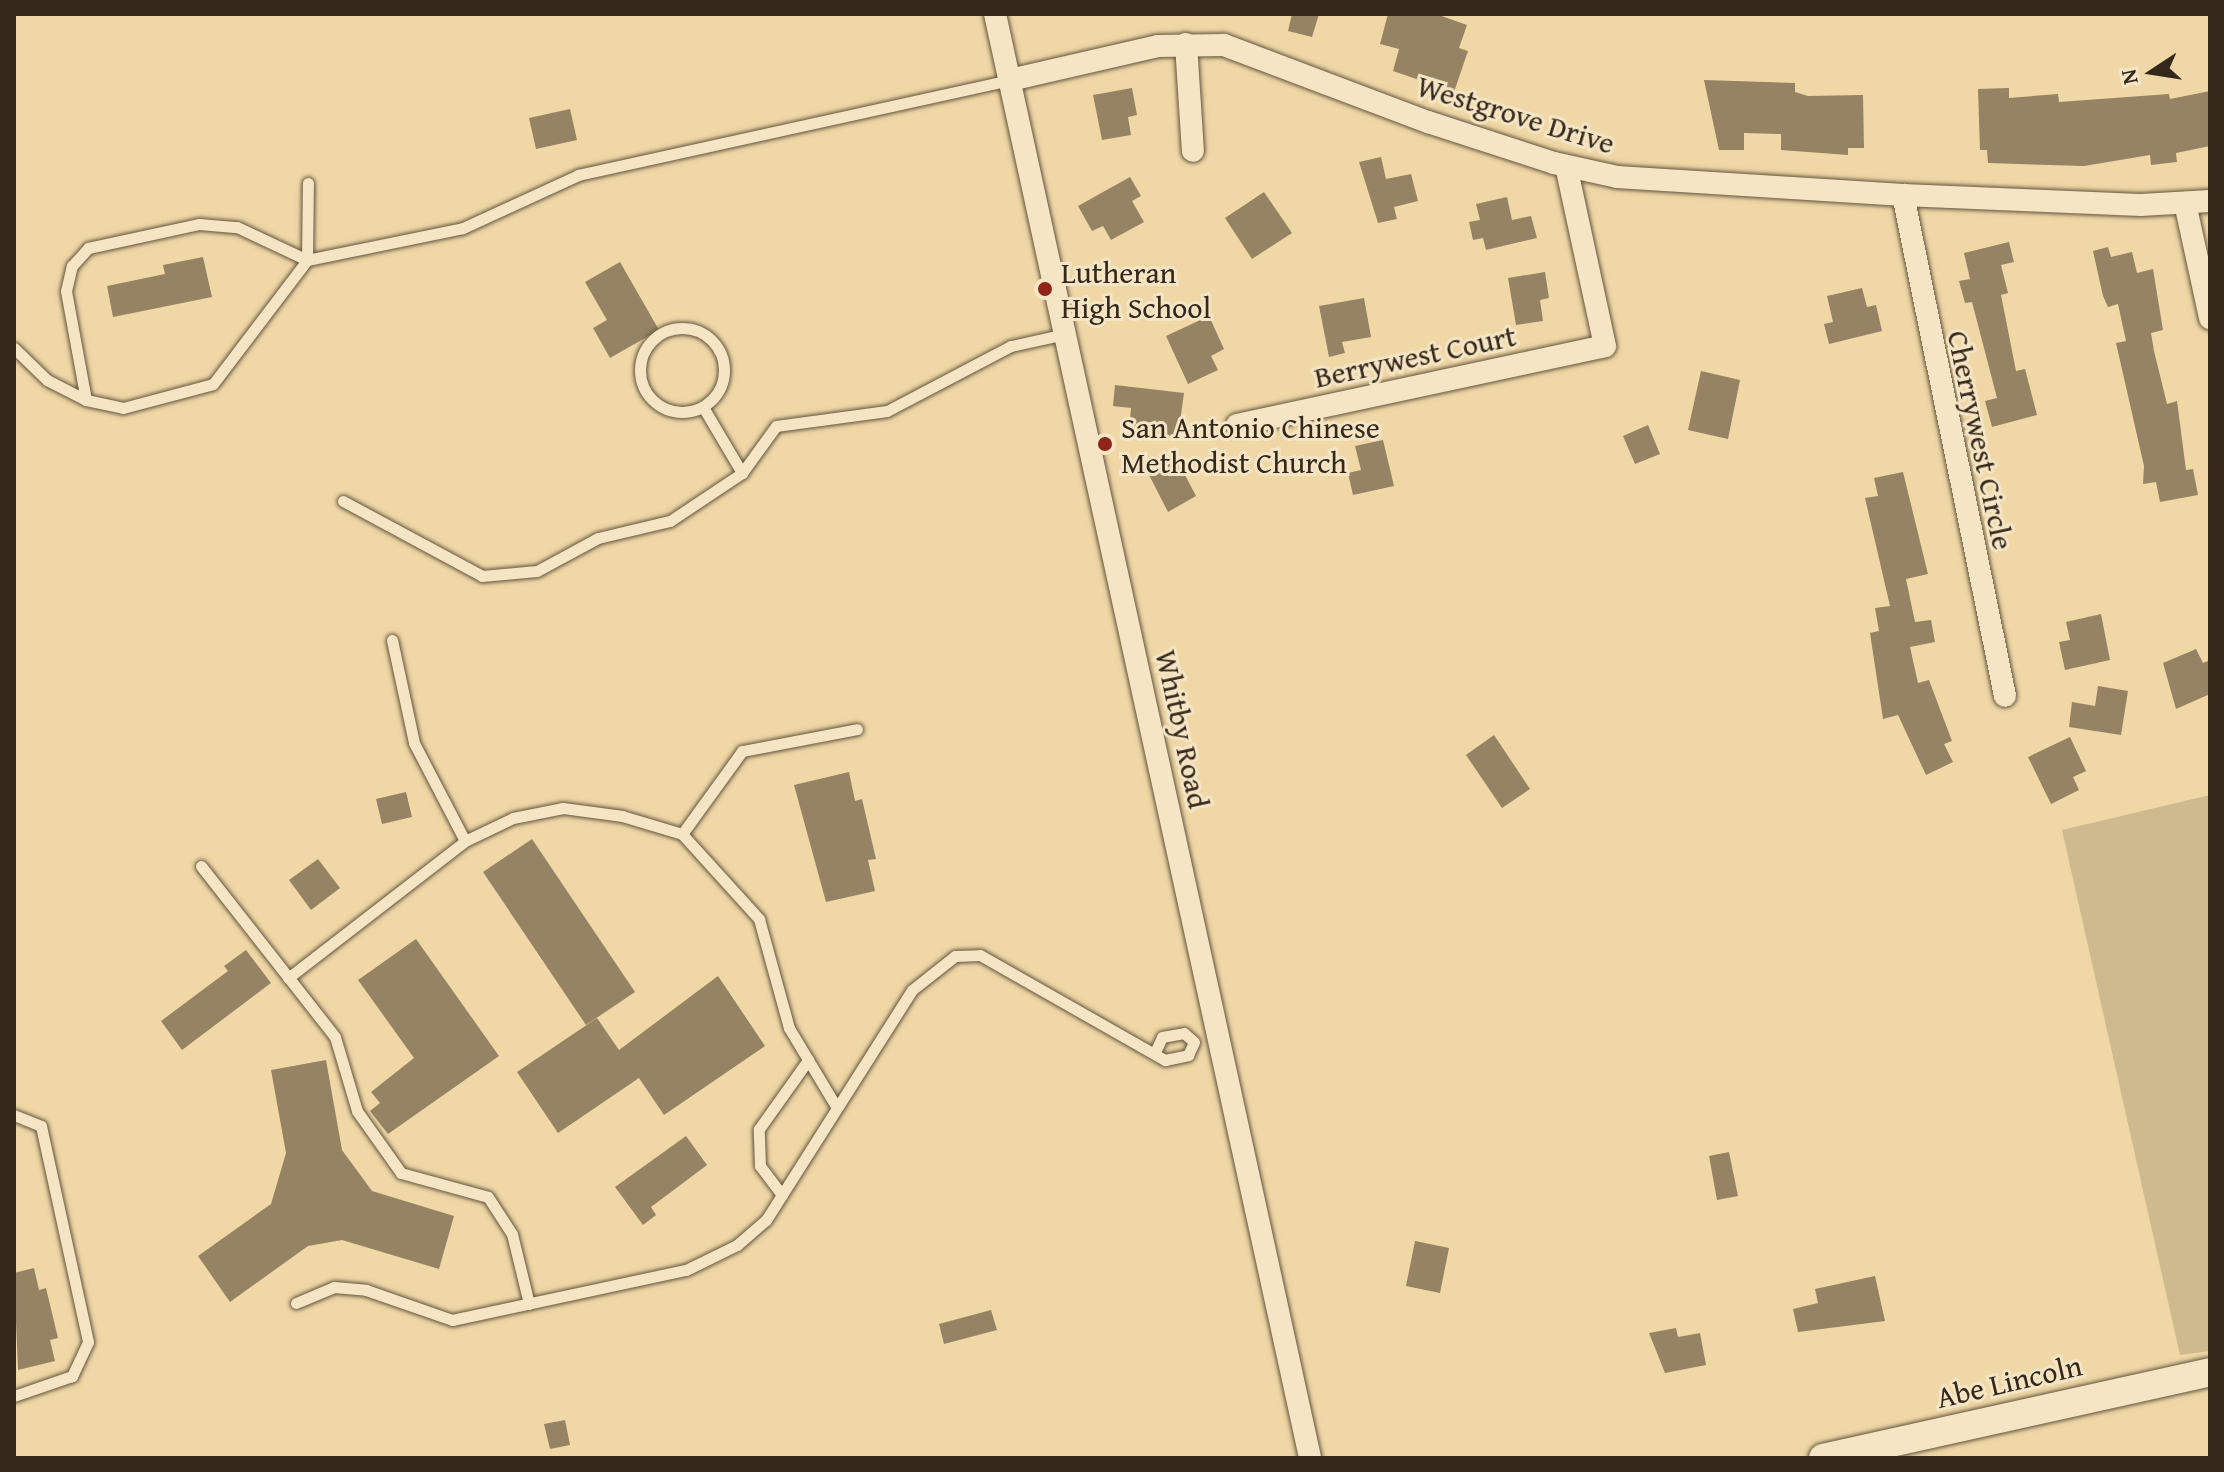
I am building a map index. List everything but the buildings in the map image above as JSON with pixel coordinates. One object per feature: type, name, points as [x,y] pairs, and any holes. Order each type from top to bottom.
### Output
[{"type":"street","name":"Whitby Road","points":[[995,14],[1310,1458]]},
{"type":"street","name":"Westgrove Drive","points":[[1010,80],[1186,44],[1224,45],[1566,166],[1663,183],[1903,195],[2185,203],[2210,201]]},
{"type":"street","points":[[1186,44],[1193,151]]},
{"type":"street","name":"Berrywest Court","points":[[1237,425],[1605,346],[1566,166]]},
{"type":"street","name":"Cherrywest Circle","points":[[1903,195],[2005,696]]},
{"type":"street","points":[[2185,203],[2210,318]]},
{"type":"street","name":"Abe Lincoln","points":[[1823,1458],[2210,1372]]},
{"type":"lane","points":[[86,400],[66,291],[72,266],[88,248],[199,224],[237,227],[307,260],[463,228],[578,175],[1010,80]]},
{"type":"lane","points":[[14,348],[47,380],[86,400],[123,408],[213,384],[307,260],[308,183]]},
{"type":"lane","points":[[692,329],[716,344],[722,357],[721,386],[703,407],[675,412],[645,389],[645,350],[665,332],[692,329]]},
{"type":"lane","points":[[343,501],[482,576],[537,571],[598,538],[670,521],[742,473],[776,426],[887,411],[1011,346],[1065,334]]},
{"type":"lane","points":[[703,407],[742,473]]},
{"type":"lane","points":[[392,640],[414,743],[465,841]]},
{"type":"lane","points":[[682,834],[742,751],[857,729]]},
{"type":"lane","points":[[288,978],[465,841],[513,818],[563,808],[622,816],[682,834],[759,919],[789,1028],[837,1108]]},
{"type":"lane","points":[[201,866],[335,1037],[357,1111],[401,1173],[488,1197],[512,1234],[529,1304]]},
{"type":"lane","points":[[296,1303],[334,1287],[356,1289],[452,1320],[686,1270],[737,1245],[766,1220],[912,990],[955,956],[980,955],[1156,1050],[1165,1060],[1188,1055],[1194,1042]]},
{"type":"lane","points":[[1156,1050],[1162,1037],[1184,1033],[1194,1042]]},
{"type":"lane","points":[[1194,1042],[1219,1037]]},
{"type":"lane","points":[[782,1195],[760,1166],[759,1129],[808,1060]]},
{"type":"lane","points":[[14,1115],[41,1126],[88,1342],[72,1376],[14,1396]]},
{"type":"shaded area","points":[[2210,795],[2210,1351],[2180,1355],[2062,830]]},
{"type":"place","name":"Lutheran High School","points":[[1045,289]]},
{"type":"place","name":"San Antonio Chinese Methodist Church","points":[[1105,444]]}]
